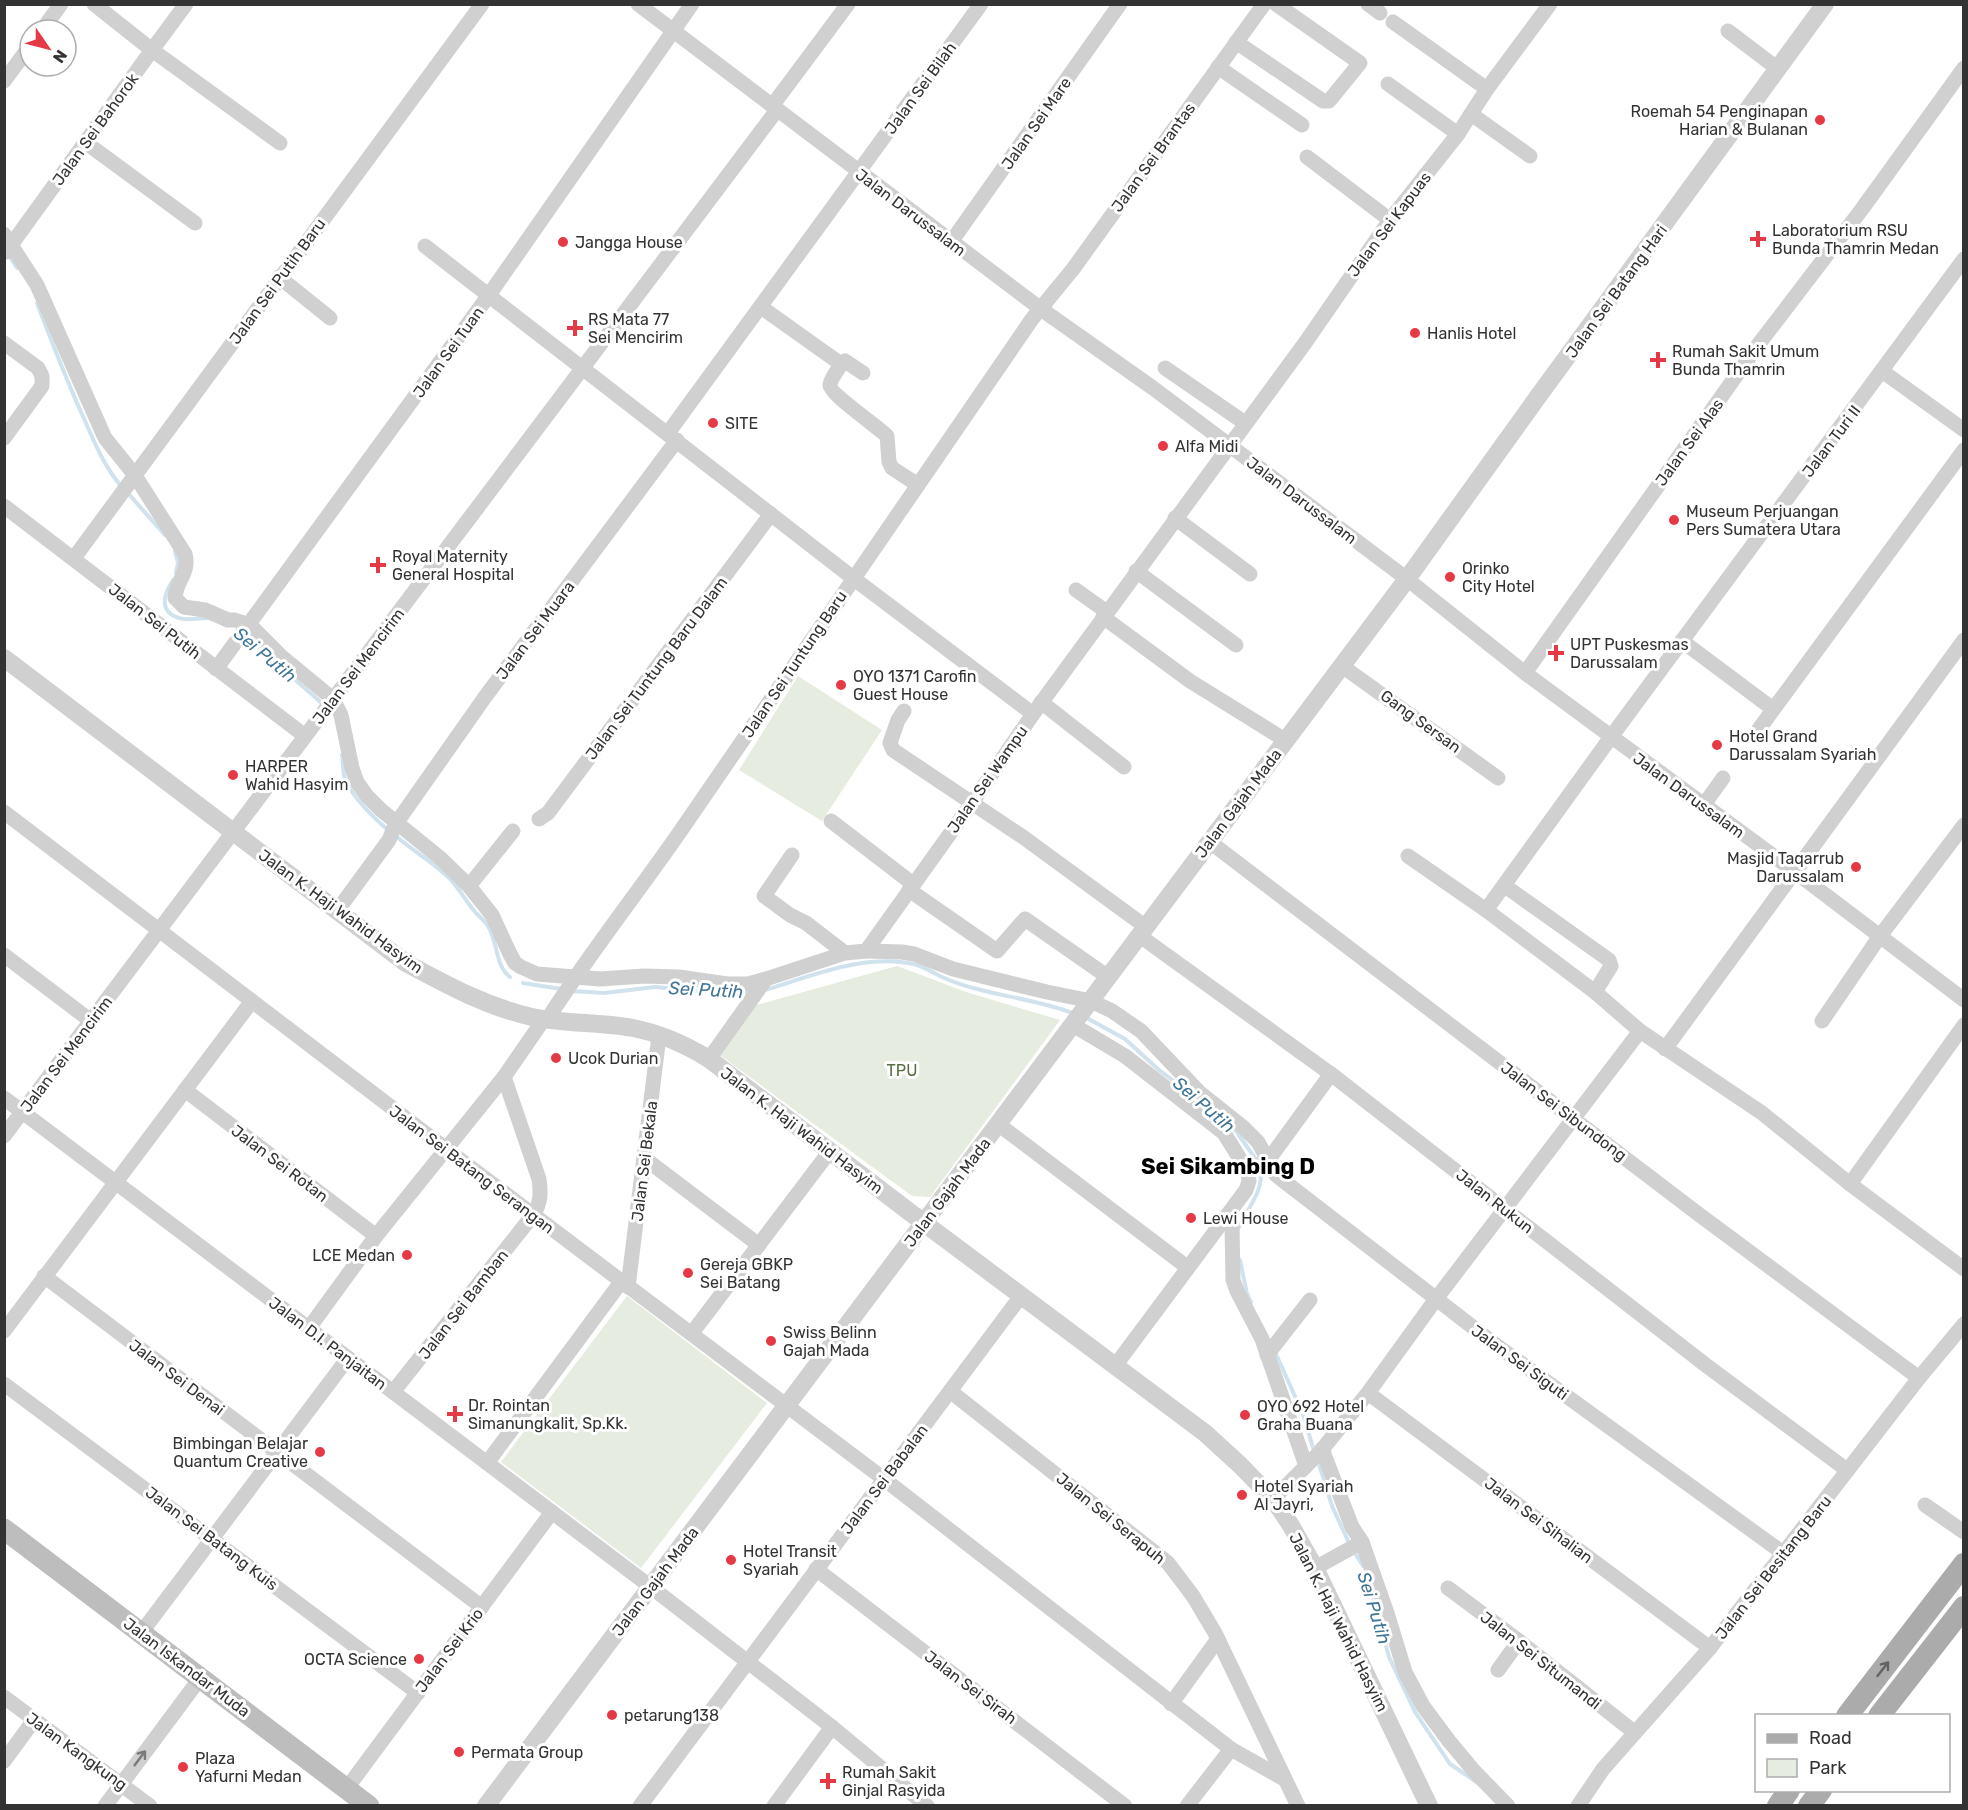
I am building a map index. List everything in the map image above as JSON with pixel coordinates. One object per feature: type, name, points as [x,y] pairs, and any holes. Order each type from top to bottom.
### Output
[{"type":"main road","name":"Jalan Iskandar Muda","points":[[4,1529],[141,1633],[196,1683]]},
{"type":"main road","name":"Jalan Iskandar Muda","points":[[4,1546],[196,1683],[346,1797],[369,1806]]},
{"type":"main road","points":[[1849,1714],[1955,1595],[1964,1564]]},
{"type":"main road","points":[[1881,1714],[1964,1607]]},
{"type":"main road","points":[[1778,1806],[1788,1792]]},
{"type":"main road","points":[[1809,1806],[1820,1792]]},
{"type":"street","points":[[51,18],[61,4]]},
{"type":"street","points":[[94,4],[152,50],[280,142]]},
{"type":"street","name":"Jalan Sei Bahorok","points":[[8,245],[186,4]]},
{"type":"street","name":"Jalan Sei Putih Baru","points":[[74,558],[482,4]]},
{"type":"street","name":"Jalan Darussalam","points":[[638,4],[951,242],[1153,388],[1407,579],[1525,674],[1794,871],[1964,1000]]},
{"type":"street","name":"Jalan Sei Tuan","points":[[216,669],[489,296],[693,4]]},
{"type":"street","name":"Jalan Sei Mencirim","points":[[4,1136],[582,369],[848,4]]},
{"type":"street","name":"Jalan Sei Bilah","points":[[761,307],[981,4]]},
{"type":"street","name":"Jalan Sei Mare","points":[[951,242],[1120,4]]},
{"type":"street","name":"Jalan Sei Brantas","points":[[1041,309],[1073,269],[1264,4]]},
{"type":"street","points":[[1236,42],[1323,101],[1329,101],[1360,63],[1276,4]]},
{"type":"street","name":"Jalan Sei Kapuas","points":[[1229,445],[1305,343],[1390,220],[1458,134],[1550,4]]},
{"type":"street","name":"Jalan Sei Batang Hari","points":[[1407,579],[1826,4]]},
{"type":"street","points":[[1394,22],[1487,90]]},
{"type":"street","points":[[1728,31],[1778,69]]},
{"type":"street","points":[[4,81],[18,62]]},
{"type":"street","points":[[1218,67],[1302,125]]},
{"type":"street","name":"Jalan Sei Alas","points":[[1525,674],[1758,345],[1869,200],[1964,68]]},
{"type":"street","points":[[1388,84],[1458,134]]},
{"type":"street","points":[[1471,114],[1530,156]]},
{"type":"street","points":[[85,142],[195,223]]},
{"type":"street","points":[[1306,157],[1390,220]]},
{"type":"street","points":[[8,245],[37,285],[105,438],[135,474],[184,554],[187,563],[185,572],[175,590],[175,598],[184,607],[205,610],[228,620],[236,620],[245,632],[282,657],[341,714],[357,782],[367,796],[396,824],[439,857],[469,886],[492,915],[515,963],[569,986],[600,979],[644,976],[748,984],[764,982],[845,953],[866,951],[914,954],[953,969],[1090,1002],[1112,1011],[1141,1031],[1199,1092],[1251,1134],[1258,1142],[1259,1166]]},
{"type":"street","points":[[425,246],[853,578],[1124,767]]},
{"type":"street","name":"Jalan Turi II","points":[[1486,910],[1964,259]]},
{"type":"street","points":[[279,277],[330,318]]},
{"type":"street","points":[[761,307],[841,364]]},
{"type":"street","name":"Jalan Sei Muara","points":[[337,912],[389,840],[396,824],[485,697],[672,437],[761,307]]},
{"type":"street","name":"Jalan Sei Tuntung Baru","points":[[309,1329],[376,1236],[504,1077],[546,1019],[684,826],[853,578],[1041,309]]},
{"type":"street","points":[[4,342],[38,368],[42,376],[42,386],[4,438]]},
{"type":"street","points":[[863,373],[845,361],[830,384],[831,388],[887,436],[888,462],[892,468],[918,485]]},
{"type":"street","points":[[1165,368],[1245,423]]},
{"type":"street","points":[[1882,370],[1964,430]]},
{"type":"street","name":"Jalan Sei Wampu","points":[[866,951],[1037,708],[1229,445]]},
{"type":"street","points":[[1759,729],[1964,450]]},
{"type":"street","name":"Jalan Sei Putih","points":[[4,506],[305,736]]},
{"type":"street","name":"Jalan Sei Tuntung Baru Dalam","points":[[539,819],[548,813],[771,514]]},
{"type":"street","points":[[1175,518],[1250,574]]},
{"type":"street","points":[[1136,571],[1236,645]]},
{"type":"street","name":"Jalan Gajah Mada","points":[[486,1806],[1407,579]]},
{"type":"street","points":[[1076,590],[1190,681],[1285,740]]},
{"type":"street","points":[[1665,1049],[1964,640]]},
{"type":"street","points":[[1682,641],[1773,709]]},
{"type":"street","name":"Jalan K. Haji Wahid Hasyim","points":[[4,658],[406,963],[487,1003],[516,1013],[546,1019],[634,1028],[682,1044],[709,1059],[1205,1433],[1273,1499],[1315,1568],[1429,1806]]},
{"type":"street","name":"Gang Sersan","points":[[1342,666],[1498,778]]},
{"type":"street","name":"Jalan Rukun","points":[[904,711],[898,720],[890,743],[891,747],[1023,837],[1707,1366],[1847,1470]]},
{"type":"street","points":[[1703,806],[1723,778]]},
{"type":"street","name":"Jalan Sei Batang Serangan","points":[[4,812],[884,1479],[1171,1704],[1231,1749],[1284,1779]]},
{"type":"street","points":[[831,821],[911,887],[997,951],[1025,919],[1108,977]]},
{"type":"street","points":[[1822,1021],[1880,936],[1964,825]]},
{"type":"street","points":[[469,886],[513,831]]},
{"type":"street","name":"Jalan Sei Sibundong","points":[[1210,842],[1919,1378]]},
{"type":"street","points":[[792,855],[764,896],[790,915],[806,923],[845,953]]},
{"type":"street","points":[[1408,856],[1486,910],[1594,992],[1640,1031],[1762,1113],[1850,1184],[1964,1269]]},
{"type":"street","points":[[1505,886],[1609,960],[1611,966],[1594,992]]},
{"type":"street","points":[[4,955],[91,1021]]},
{"type":"street","points":[[709,1059],[764,982]]},
{"type":"street","points":[[4,1331],[252,1001]]},
{"type":"street","points":[[1074,1023],[1125,1056],[1224,1133],[1259,1166]]},
{"type":"street","points":[[1850,1184],[1964,1025]]},
{"type":"street","points":[[1273,1499],[1314,1457],[1368,1393],[1436,1299],[1640,1031]]},
{"type":"street","name":"Jalan Sei Bekala","points":[[487,1463],[625,1284],[659,1036]]},
{"type":"street","points":[[1115,1366],[1246,1190],[1259,1166],[1331,1074]]},
{"type":"street","points":[[504,1077],[539,1179],[540,1203],[533,1215]]},
{"type":"street","name":"Jalan Sei Rotan","points":[[184,1090],[376,1236]]},
{"type":"street","name":"Jalan D.I. Panjaitan","points":[[4,1098],[651,1587],[832,1727],[920,1804]]},
{"type":"street","points":[[998,1124],[1187,1267]]},
{"type":"street","points":[[692,1333],[830,1151]]},
{"type":"street","points":[[644,1158],[759,1245]]},
{"type":"street","name":"Jalan Sei Siguti","points":[[1259,1166],[1272,1169],[1276,1175],[1496,1345],[1783,1553]]},
{"type":"street","name":"Jalan Sei Bamban","points":[[393,1392],[533,1215]]},
{"type":"street","points":[[1227,1216],[1232,1227],[1233,1280],[1237,1291],[1270,1350],[1314,1457],[1352,1527],[1354,1546],[1387,1612],[1405,1672],[1423,1706],[1468,1763],[1508,1806]]},
{"type":"street","name":"Jalan Sei Denai","points":[[44,1276],[482,1607]]},
{"type":"street","name":"Jalan Sei Babalan","points":[[640,1806],[1021,1296]]},
{"type":"street","points":[[1270,1350],[1310,1300]]},
{"type":"street","name":"Jalan Sei Besitang Baru","points":[[1578,1806],[1603,1768],[1710,1648],[1919,1378],[1964,1324]]},
{"type":"street","points":[[141,1633],[348,1358]]},
{"type":"street","name":"Jalan Sei Batang Kuis","points":[[4,1384],[418,1693]]},
{"type":"street","name":"Jalan Sei Serapuh","points":[[950,1391],[1168,1563],[1193,1596],[1218,1639],[1298,1806]]},
{"type":"street","name":"Jalan Sei Sihalian","points":[[1368,1393],[1710,1648]]},
{"type":"street","points":[[1924,1505],[1964,1532]]},
{"type":"street","name":"Jalan Sei Krio","points":[[346,1797],[418,1693],[552,1512]]},
{"type":"street","points":[[1315,1568],[1354,1546]]},
{"type":"street","name":"Jalan Sei Sirah","points":[[816,1569],[1125,1806]]},
{"type":"street","name":"Jalan Sei Situmandi","points":[[1448,1588],[1634,1732]]},
{"type":"street","points":[[1171,1704],[1218,1639]]},
{"type":"street","points":[[1498,1670],[1519,1641]]},
{"type":"street","points":[[105,1806],[196,1683]]},
{"type":"street","name":"Jalan Kangkung","points":[[4,1697],[150,1806]]},
{"type":"street","points":[[4,1761],[34,1720]]},
{"type":"street","points":[[774,1806],[832,1727]]},
{"type":"street","points":[[1187,1806],[1231,1749]]},
{"type":"green space","points":[[798,676],[882,730],[822,821],[739,770]]},
{"type":"green space","name":"TPU","points":[[897,966],[966,992],[1060,1020],[930,1197],[912,1196],[717,1053],[753,1006]]},
{"type":"green space","points":[[627,1296],[767,1403],[641,1568],[501,1462]]},
{"type":"waterway","name":"Sei Putih","points":[[8,254],[17,268]]},
{"type":"waterway","name":"Sei Putih","points":[[37,303],[94,442],[121,486]]},
{"type":"waterway","name":"Sei Putih","points":[[126,491],[165,535]]},
{"type":"waterway","name":"Sei Putih","points":[[175,551],[178,563],[176,573]]},
{"type":"waterway","name":"Sei Putih","points":[[173,580],[165,596],[168,611],[182,619],[208,618]]},
{"type":"waterway","name":"Sei Putih","points":[[244,635],[324,705]]},
{"type":"waterway","name":"Sei Putih","points":[[342,755],[344,775],[351,790],[369,813],[389,831]]},
{"type":"waterway","name":"Sei Putih","points":[[395,835],[454,883],[472,909],[488,926],[502,967],[510,977]]},
{"type":"waterway","name":"Sei Putih","points":[[765,990],[840,967],[879,961],[898,962],[917,965],[968,987],[1051,1006],[1075,1014]]},
{"type":"waterway","name":"Sei Putih","points":[[523,983],[561,989]]},
{"type":"waterway","name":"Sei Putih","points":[[571,991],[604,993],[655,987],[731,994],[751,992]]},
{"type":"waterway","name":"Sei Putih","points":[[1085,1017],[1125,1039],[1159,1070],[1190,1093]]},
{"type":"waterway","name":"Sei Putih","points":[[1231,1127],[1257,1161]]},
{"type":"waterway","name":"Sei Putih","points":[[1238,1229],[1258,1192],[1260,1168]]},
{"type":"waterway","name":"Sei Putih","points":[[1240,1260],[1247,1294],[1251,1302]]},
{"type":"waterway","name":"Sei Putih","points":[[1275,1352],[1303,1414],[1314,1451]]},
{"type":"waterway","name":"Sei Putih","points":[[1318,1461],[1332,1506],[1349,1543]]},
{"type":"waterway","name":"Sei Putih","points":[[1353,1550],[1363,1566]]},
{"type":"waterway","name":"Sei Putih","points":[[1370,1587],[1389,1657],[1415,1712],[1450,1764],[1478,1783]]},
{"type":"place","name":"Roemah 54 Penginapan Harian & Bulanan","points":[[1820,120]]},
{"type":"place","name":"Laboratorium RSU Bunda Thamrin Medan","points":[[1758,239]]},
{"type":"place","name":"Jangga House","points":[[563,242]]},
{"type":"place","name":"RS Mata 77 Sei Mencirim","points":[[575,328]]},
{"type":"place","name":"Hanlis Hotel","points":[[1415,333]]},
{"type":"place","name":"Rumah Sakit Umum Bunda Thamrin","points":[[1658,360]]},
{"type":"place","name":"SITE","points":[[713,423]]},
{"type":"place","name":"Alfa Midi","points":[[1163,446]]},
{"type":"place","name":"Museum Perjuangan Pers Sumatera Utara","points":[[1674,520]]},
{"type":"place","name":"Royal Maternity General Hospital","points":[[378,565]]},
{"type":"place","name":"Orinko City Hotel","points":[[1450,577]]},
{"type":"place","name":"UPT Puskesmas Darussalam","points":[[1556,653]]},
{"type":"place","name":"OYO 1371 Carofin Guest House","points":[[841,685]]},
{"type":"place","name":"Hotel Grand Darussalam Syariah","points":[[1717,745]]},
{"type":"place","name":"HARPER Wahid Hasyim","points":[[233,775]]},
{"type":"place","name":"Masjid Taqarrub Darussalam","points":[[1856,867]]},
{"type":"place","name":"Ucok Durian","points":[[556,1058]]},
{"type":"place","name":"Lewi House","points":[[1191,1218]]},
{"type":"place","name":"LCE Medan","points":[[407,1255]]},
{"type":"place","name":"Gereja GBKP Sei Batang","points":[[688,1273]]},
{"type":"place","name":"Swiss Belinn Gajah Mada","points":[[771,1341]]},
{"type":"place","name":"Dr. Rointan Simanungkalit, Sp.Kk.","points":[[455,1414]]},
{"type":"place","name":"OYO 692 Hotel Graha Buana","points":[[1245,1415]]},
{"type":"place","name":"Bimbingan Belajar Quantum Creative","points":[[320,1452]]},
{"type":"place","name":"Hotel Syariah Al Jayri,","points":[[1242,1495]]},
{"type":"place","name":"Hotel Transit Syariah","points":[[731,1560]]},
{"type":"place","name":"OCTA Science","points":[[419,1659]]},
{"type":"place","name":"petarung138","points":[[612,1715]]},
{"type":"place","name":"Permata Group","points":[[459,1752]]},
{"type":"place","name":"Plaza Yafurni Medan","points":[[183,1767]]},
{"type":"place","name":"Rumah Sakit Ginjal Rasyida","points":[[828,1781]]},
{"type":"district","name":"Sei Sikambing D","points":[[1228,1166]]}]
